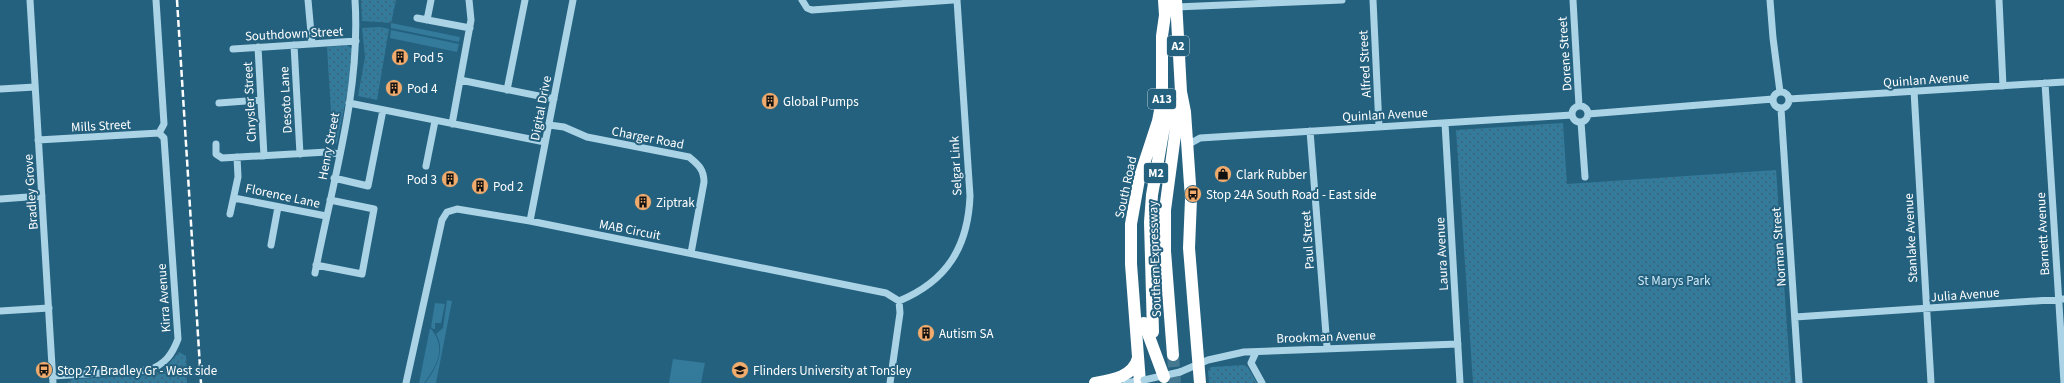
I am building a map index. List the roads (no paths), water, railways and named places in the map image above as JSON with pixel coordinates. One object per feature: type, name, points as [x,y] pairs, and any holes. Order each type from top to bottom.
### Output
[{"type":"highway","name":"South Road","points":[[1141,381],[1132,276],[1132,214],[1140,173],[1160,111],[1163,79],[1162,36],[1165,15],[1164,0]]},
{"type":"highway","name":"A2","points":[[1176,4],[1180,92]]},
{"type":"highway","name":"Southern Expressway","points":[[1153,332],[1150,238],[1152,195],[1164,132],[1169,94],[1165,15]]},
{"type":"highway","name":"Southern Expressway","points":[[1173,355],[1165,251],[1165,210],[1180,92]]},
{"type":"highway","name":"A13","points":[[1180,92],[1184,105],[1186,126],[1191,199],[1189,248],[1200,383]]},
{"type":"highway","points":[[1132,276],[1144,323],[1166,380]]},
{"type":"highway","points":[[1095,383],[1113,379],[1128,373],[1136,365],[1138,358]]},
{"type":"street","name":"Bradley Grove","points":[[30,0],[53,380]]},
{"type":"street","name":"Kirra Avenue","points":[[53,380],[149,370],[162,365],[175,348],[178,339],[161,136],[164,124],[156,0]]},
{"type":"street","points":[[308,0],[312,44]]},
{"type":"street","points":[[349,103],[356,59],[354,0]]},
{"type":"street","points":[[427,20],[431,0]]},
{"type":"street","points":[[452,124],[470,28],[471,20],[469,0]]},
{"type":"street","points":[[507,90],[525,0]]},
{"type":"street","name":"Digital Drive","points":[[530,221],[573,0]]},
{"type":"street","points":[[802,0],[807,8],[812,10],[953,0]]},
{"type":"street","name":"Selgar Link","points":[[899,302],[927,286],[946,268],[960,246],[969,214],[970,196],[957,0]]},
{"type":"street","points":[[1176,4],[1342,0]]},
{"type":"street","name":"Alfred Street","points":[[1373,0],[1379,127]]},
{"type":"street","name":"Dorene Street","points":[[1573,0],[1579,106]]},
{"type":"street","points":[[1770,0],[1780,92]]},
{"type":"street","points":[[1999,0],[2003,86]]},
{"type":"street","points":[[417,18],[470,28]]},
{"type":"street","name":"Southdown Street","points":[[233,49],[356,41]]},
{"type":"street","name":"Desoto Lane","points":[[294,45],[300,154]]},
{"type":"street","name":"Chrysler Street","points":[[258,47],[264,156]]},
{"type":"street","points":[[460,80],[554,99]]},
{"type":"street","name":"Quinlan Avenue","points":[[1789,99],[2064,82]]},
{"type":"street","name":"Barnett Avenue","points":[[2045,83],[2061,299],[2064,383]]},
{"type":"street","points":[[0,89],[35,87]]},
{"type":"street","name":"Stanlake Avenue","points":[[1914,91],[1931,383]]},
{"type":"street","points":[[1780,92],[1787,95],[1789,99],[1788,105],[1781,109],[1774,105],[1773,100],[1775,94],[1780,92]]},
{"type":"street","points":[[219,103],[261,100]]},
{"type":"street","points":[[1588,114],[1773,100]]},
{"type":"street","name":"Henry Street","points":[[315,273],[349,103],[545,142]]},
{"type":"street","points":[[1581,122],[1575,120],[1572,115],[1573,110],[1579,106],[1584,107],[1588,114]]},
{"type":"street","name":"Norman Street","points":[[1781,109],[1800,383]]},
{"type":"street","points":[[334,178],[368,186],[383,110]]},
{"type":"street","points":[[1581,122],[1586,119],[1588,114]]},
{"type":"street","name":"Quinlan Avenue","points":[[1200,138],[1572,115]]},
{"type":"street","points":[[426,166],[434,121]]},
{"type":"street","points":[[1581,122],[1585,177]]},
{"type":"street","name":"Laura Avenue","points":[[1445,123],[1460,383]]},
{"type":"street","name":"Charger Road","points":[[549,124],[564,127],[587,137],[690,157],[699,165],[704,174],[704,182],[691,253]]},
{"type":"street","points":[[1186,126],[1190,132],[1200,138],[1191,143],[1187,149]]},
{"type":"street","name":"Paul Street","points":[[1310,131],[1327,347]]},
{"type":"street","name":"Mills Street","points":[[38,140],[161,136]]},
{"type":"street","points":[[216,144],[216,154],[222,158],[327,152],[339,154]]},
{"type":"street","points":[[230,214],[238,177],[237,157]]},
{"type":"street","points":[[0,199],[42,196]]},
{"type":"street","name":"Florence Lane","points":[[234,198],[326,216]]},
{"type":"street","points":[[316,265],[362,274],[374,209],[330,200]]},
{"type":"street","points":[[271,245],[278,207]]},
{"type":"street","name":"MAB Circuit","points":[[406,383],[442,220],[447,212],[457,208],[530,221],[886,293],[899,302]]},
{"type":"street","name":"Julia Avenue","points":[[1795,317],[2061,299]]},
{"type":"street","points":[[890,383],[900,313],[899,302]]},
{"type":"street","points":[[0,311],[49,308]]},
{"type":"street","name":"Brookman Avenue","points":[[1126,383],[1166,380],[1198,364],[1232,354],[1327,347],[1458,344]]},
{"type":"street","points":[[1256,352],[1251,363],[1262,383]]},
{"type":"tunnel","points":[[1173,355],[1175,383]]},
{"type":"railway","points":[[177,0],[201,383]]},
{"type":"place","name":"Pod 5","points":[[400,57]]},
{"type":"place","name":"Pod 4","points":[[394,88]]},
{"type":"place","name":"Global Pumps","points":[[770,101]]},
{"type":"place","name":"Clark Rubber","points":[[1223,174]]},
{"type":"place","name":"Pod 3","points":[[450,179]]},
{"type":"place","name":"Pod 2","points":[[480,186]]},
{"type":"place","name":"Stop 24A South Road - East side","points":[[1193,194]]},
{"type":"place","name":"Ziptrak","points":[[643,202]]},
{"type":"place","name":"Autism SA","points":[[926,333]]},
{"type":"place","name":"Stop 27 Bradley Gr - West side","points":[[44,370]]},
{"type":"place","name":"Flinders University at Tonsley","points":[[740,370]]},
{"type":"park label","name":"St Marys Park","points":[[1674,280]]}]
